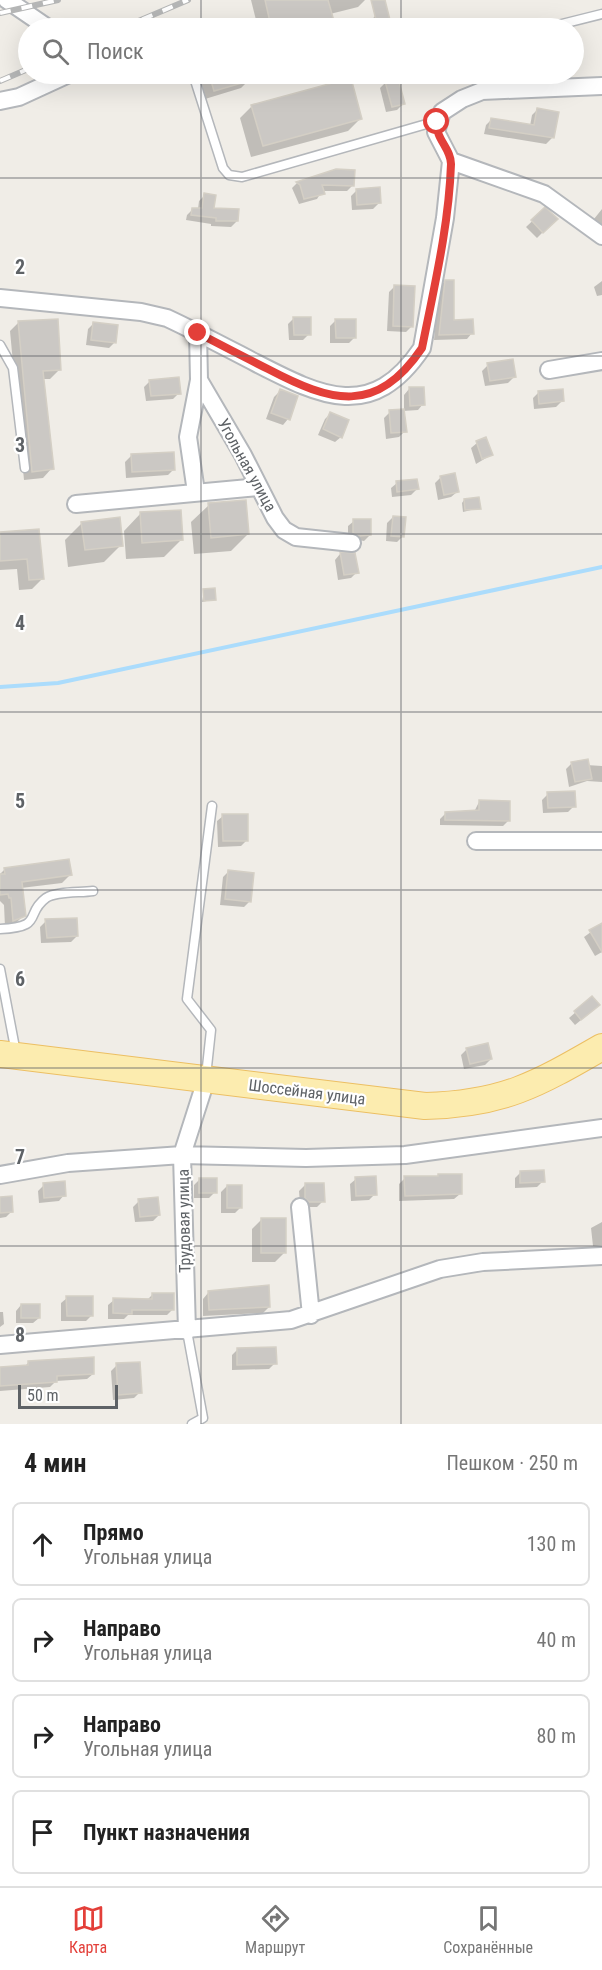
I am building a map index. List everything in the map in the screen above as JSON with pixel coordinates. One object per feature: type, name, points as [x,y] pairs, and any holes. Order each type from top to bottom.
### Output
[{"type":"main road","name":"Шоссейная улица","points":[[8,1055],[389,1102],[459,1105],[513,1094],[554,1075],[602,1047]]},
{"type":"street","points":[[7,0],[33,18]]},
{"type":"street","points":[[0,101],[19,97],[47,84]]},
{"type":"street","points":[[0,298],[141,312],[166,318],[307,389],[342,398],[378,391],[410,366],[422,348],[445,218],[451,161],[436,132],[437,122],[442,112],[462,99],[482,91],[602,86]]},
{"type":"street","points":[[451,161],[544,194],[602,236]]},
{"type":"street","name":"Угольная улица","points":[[198,333],[199,380],[284,530],[308,540],[352,543]]},
{"type":"street","points":[[549,370],[602,361]]},
{"type":"street","points":[[196,492],[188,437],[199,380]]},
{"type":"street","points":[[76,504],[258,487]]},
{"type":"street","points":[[476,841],[602,841]]},
{"type":"street","name":"Трудовая улица","points":[[187,1330],[182,1155],[206,1080]]},
{"type":"street","points":[[0,1174],[68,1163],[182,1155],[306,1158],[405,1155],[602,1128]]},
{"type":"street","points":[[300,1207],[311,1315]]},
{"type":"street","points":[[0,1345],[291,1320],[440,1269],[483,1262],[602,1256]]},
{"type":"lane","points":[[584,18],[602,14]]},
{"type":"lane","points":[[196,84],[223,168],[229,175],[242,177],[437,122]]},
{"type":"lane","points":[[0,345],[13,368],[25,468]]},
{"type":"lane","points":[[206,1080],[211,1029],[187,999],[212,806]]},
{"type":"lane","points":[[0,930],[24,927],[30,923],[46,898],[53,895],[93,891]]},
{"type":"lane","points":[[0,969],[8,1055]]},
{"type":"lane","points":[[187,1330],[203,1418],[192,1424]]},
{"type":"building","points":[[265,0],[328,0],[333,18],[269,18]]},
{"type":"building","points":[[371,0],[385,0],[390,18],[376,18]]},
{"type":"building","points":[[212,84],[238,84],[214,91]]},
{"type":"building","points":[[329,84],[353,84],[362,119],[263,146],[251,105]]},
{"type":"building","points":[[386,84],[400,84],[405,104],[392,107]]},
{"type":"building","points":[[537,108],[559,112],[554,138],[489,128],[491,118],[534,125]]},
{"type":"building","points":[[336,169],[355,170],[354,186],[322,185],[325,194],[304,199],[300,185],[296,182]]},
{"type":"building","points":[[380,187],[381,203],[357,205],[356,189]]},
{"type":"building","points":[[204,193],[216,195],[214,208],[239,209],[238,221],[216,221],[216,218],[191,215],[192,208],[202,208]]},
{"type":"building","points":[[545,207],[558,219],[543,233],[531,220]]},
{"type":"building","points":[[445,280],[454,280],[454,320],[473,319],[474,334],[439,335]]},
{"type":"building","points":[[394,285],[415,286],[413,327],[393,326]]},
{"type":"building","points":[[293,317],[311,317],[311,335],[294,335]]},
{"type":"building","points":[[58,319],[61,370],[43,371],[54,469],[32,472],[18,321]]},
{"type":"building","points":[[335,319],[356,319],[356,338],[336,338]]},
{"type":"building","points":[[93,322],[118,325],[116,343],[91,340]]},
{"type":"building","points":[[513,359],[516,377],[490,381],[487,363]]},
{"type":"building","points":[[179,377],[181,394],[151,396],[149,380]]},
{"type":"building","points":[[409,387],[424,387],[425,405],[410,406]]},
{"type":"building","points":[[280,389],[298,396],[290,420],[271,413]]},
{"type":"building","points":[[563,389],[564,401],[539,404],[538,391]]},
{"type":"building","points":[[404,409],[407,432],[391,433],[389,410]]},
{"type":"building","points":[[330,412],[349,420],[342,438],[323,429]]},
{"type":"building","points":[[486,437],[493,455],[482,459],[476,441]]},
{"type":"building","points":[[174,452],[175,470],[132,472],[131,454]]},
{"type":"building","points":[[455,473],[459,492],[444,495],[440,476]]},
{"type":"building","points":[[417,479],[419,489],[397,492],[396,481]]},
{"type":"building","points":[[479,497],[481,509],[465,510],[464,499]]},
{"type":"building","points":[[246,500],[249,534],[211,538],[208,503]]},
{"type":"building","points":[[181,510],[183,540],[142,543],[140,512]]},
{"type":"building","points":[[393,516],[406,517],[404,537],[391,536]]},
{"type":"building","points":[[120,517],[123,546],[85,550],[81,522]]},
{"type":"building","points":[[353,519],[371,519],[371,535],[359,536],[353,533]]},
{"type":"building","points":[[39,529],[44,579],[29,580],[27,559],[0,561],[0,532]]},
{"type":"building","points":[[340,552],[355,553],[359,573],[344,575]]},
{"type":"building","points":[[215,588],[216,600],[204,601],[203,589]]},
{"type":"building","points":[[588,759],[592,779],[575,782],[571,762]]},
{"type":"building","points":[[575,791],[576,807],[548,808],[547,792]]},
{"type":"building","points":[[479,800],[510,801],[510,821],[445,820],[445,812],[479,810]]},
{"type":"building","points":[[222,814],[248,814],[248,841],[223,841]]},
{"type":"building","points":[[69,859],[72,875],[22,882],[26,916],[13,921],[11,898],[8,894],[0,895],[0,874],[5,874],[4,868]]},
{"type":"building","points":[[228,870],[254,873],[251,902],[225,899]]},
{"type":"building","points":[[77,918],[78,936],[47,938],[45,919]]},
{"type":"building","points":[[602,923],[602,952],[589,930]]},
{"type":"building","points":[[592,996],[600,1005],[581,1020],[574,1011]]},
{"type":"building","points":[[488,1043],[492,1059],[470,1064],[466,1048]]},
{"type":"building","points":[[544,1170],[545,1182],[520,1183],[520,1171]]},
{"type":"building","points":[[438,1174],[462,1174],[462,1194],[405,1196],[404,1176],[438,1176]]},
{"type":"building","points":[[376,1176],[377,1195],[356,1196],[355,1177]]},
{"type":"building","points":[[199,1178],[217,1178],[217,1193],[199,1193]]},
{"type":"building","points":[[65,1181],[66,1196],[44,1198],[43,1183]]},
{"type":"building","points":[[305,1183],[324,1183],[325,1202],[309,1202],[305,1198]]},
{"type":"building","points":[[227,1185],[242,1185],[242,1208],[227,1208]]},
{"type":"building","points":[[12,1196],[13,1212],[0,1213],[0,1197]]},
{"type":"building","points":[[158,1197],[160,1215],[140,1217],[138,1199]]},
{"type":"building","points":[[261,1218],[286,1218],[286,1253],[261,1253]]},
{"type":"building","points":[[269,1285],[270,1307],[209,1310],[208,1291]]},
{"type":"building","points":[[152,1293],[174,1293],[174,1310],[132,1310],[132,1314],[113,1313],[113,1298],[152,1299]]},
{"type":"building","points":[[66,1296],[93,1296],[93,1316],[67,1316]]},
{"type":"building","points":[[21,1304],[40,1304],[40,1318],[21,1318]]},
{"type":"building","points":[[276,1347],[277,1364],[237,1365],[237,1348]]},
{"type":"building","points":[[94,1357],[94,1374],[57,1376],[57,1382],[0,1386],[0,1367],[28,1365],[28,1361]]},
{"type":"building","points":[[140,1362],[142,1393],[118,1395],[116,1363]]},
{"type":"waterway","points":[[0,687],[58,683],[602,567]]},
{"type":"railway","points":[[0,13],[58,0]]},
{"type":"railway","points":[[146,18],[188,0]]},
{"type":"railway","points":[[0,81],[18,73]]},
{"type":"route","points":[[198,333],[307,389],[342,398],[378,391],[410,366],[422,348],[445,218],[451,161],[436,132],[437,122]]}]
